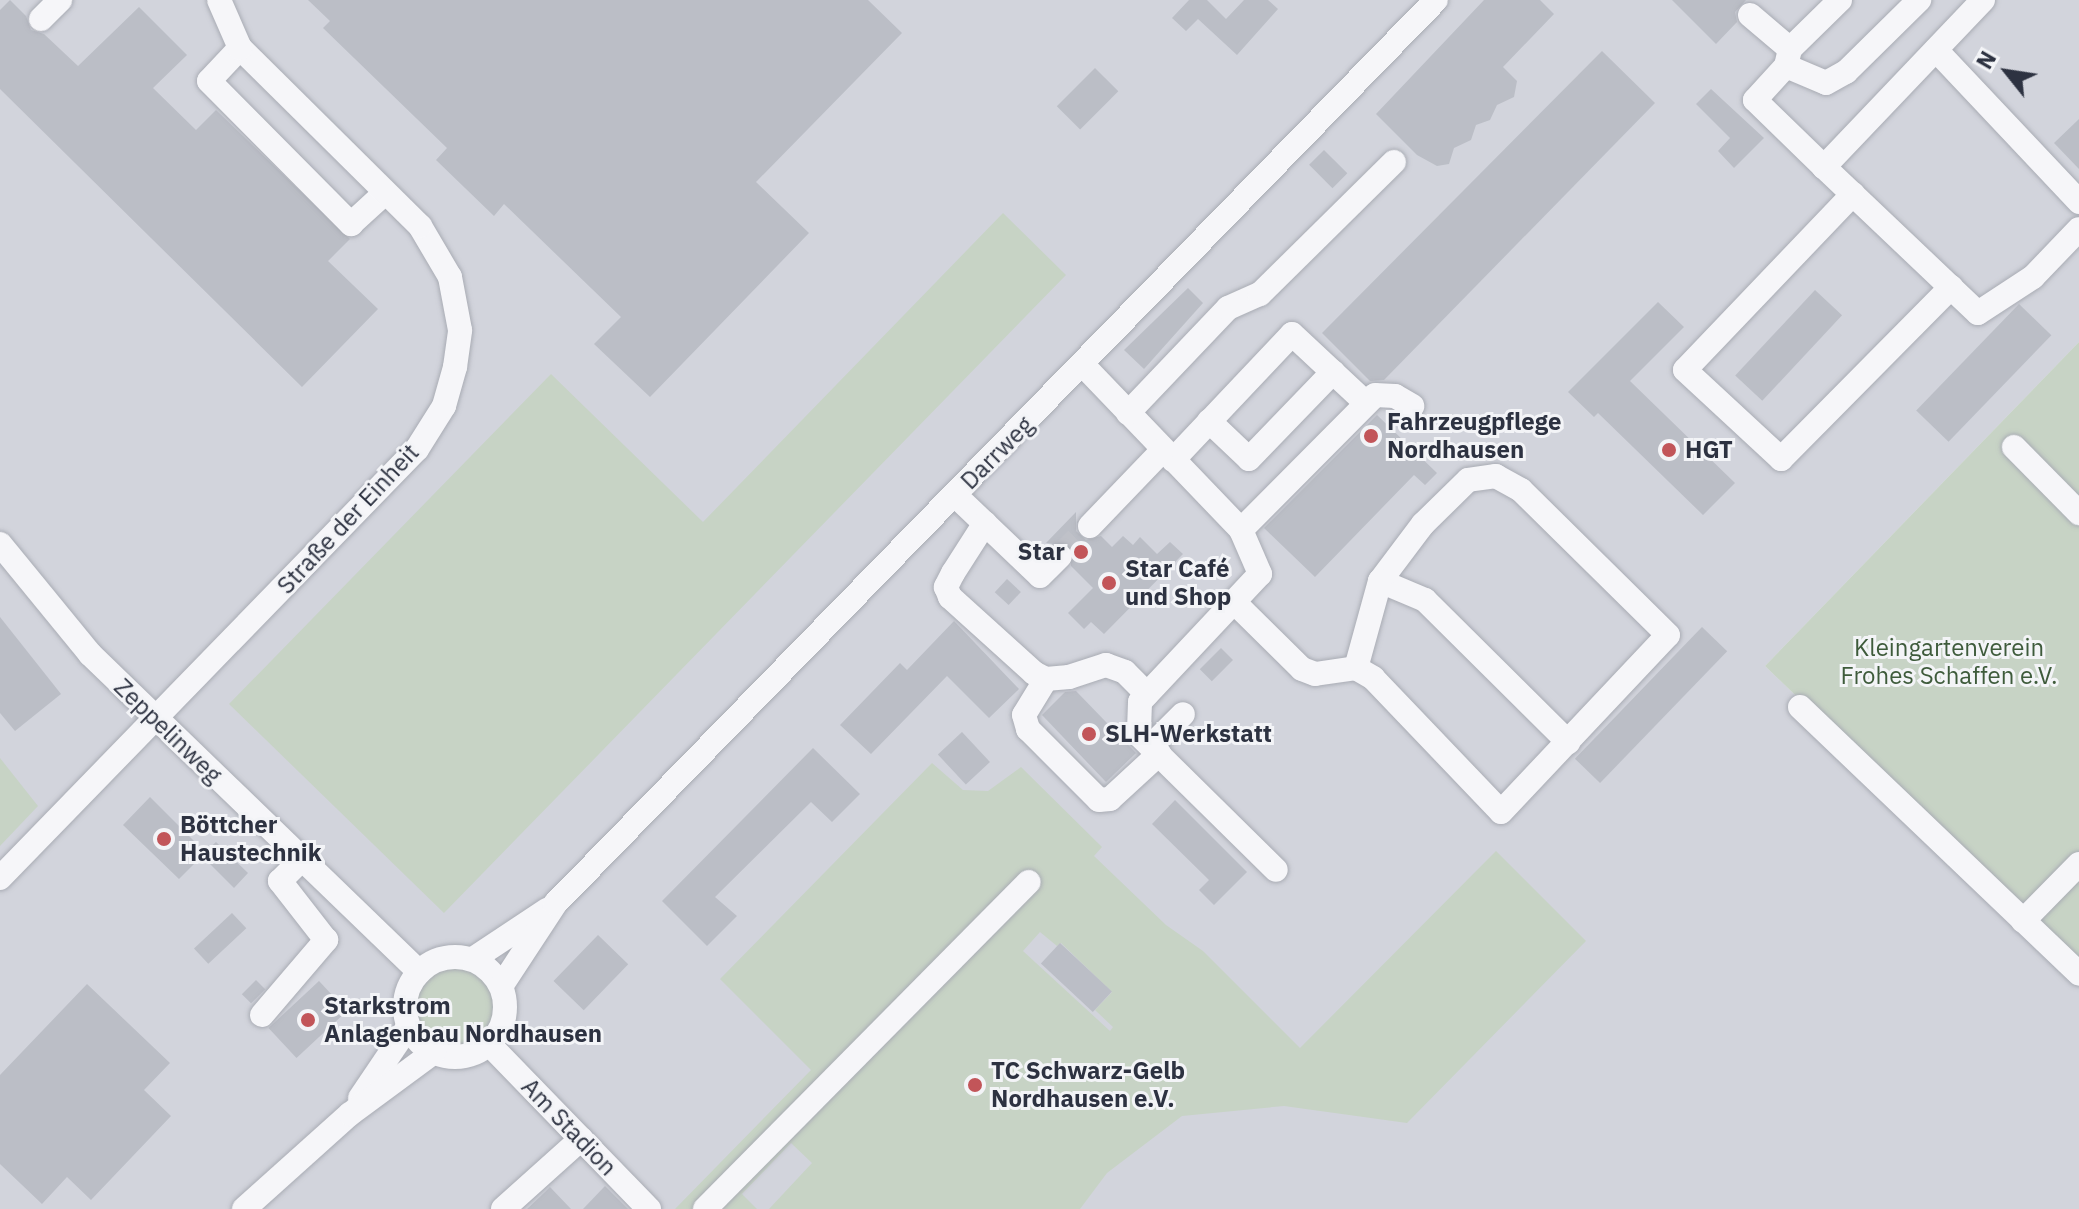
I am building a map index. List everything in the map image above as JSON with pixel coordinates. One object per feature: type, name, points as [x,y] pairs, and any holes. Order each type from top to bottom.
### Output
[{"type":"street","points":[[41,19],[60,0]]},
{"type":"street","name":"Straße der Einheit","points":[[0,878],[391,477],[444,406],[460,330],[450,277],[420,226],[240,48],[219,0]]},
{"type":"street","name":"Darrweg","points":[[502,985],[555,904],[1436,0]]},
{"type":"street","points":[[1840,0],[1755,100],[1824,167],[1978,313],[2033,277],[2079,229]]},
{"type":"street","points":[[1750,15],[1788,58],[1826,83],[1846,72],[1919,0]]},
{"type":"street","points":[[1824,167],[1983,0]]},
{"type":"street","points":[[240,48],[209,81],[351,224],[385,193]]},
{"type":"street","points":[[1936,50],[2079,202]]},
{"type":"street","points":[[1128,413],[1228,308],[1260,294],[1394,162]]},
{"type":"street","points":[[1853,194],[1685,370],[1781,459],[1951,287]]},
{"type":"street","points":[[1090,526],[1209,421],[1292,334],[1365,402]]},
{"type":"street","points":[[1083,365],[1241,530],[1260,574],[1140,702],[1139,735],[1276,870]]},
{"type":"street","points":[[1209,421],[1249,459],[1333,372]]},
{"type":"street","points":[[1241,530],[1365,402],[1375,395],[1395,396],[1412,406]]},
{"type":"street","points":[[2014,447],[2079,513]]},
{"type":"street","points":[[1234,602],[1302,669],[1315,674],[1356,668],[1373,678],[1501,812],[1668,635],[1521,490],[1496,476],[1468,480],[1423,524],[1380,581],[1356,668]]},
{"type":"street","points":[[955,495],[1040,576],[1060,556]]},
{"type":"street","points":[[985,523],[946,587],[950,597],[1046,679]]},
{"type":"street","name":"Zeppelinweg","points":[[0,544],[90,654],[300,861],[419,972]]},
{"type":"street","points":[[1380,581],[1425,600],[1568,742]]},
{"type":"street","points":[[1147,694],[1125,672],[1106,665],[1046,679],[1024,715],[1028,729],[1099,800],[1110,799],[1183,714]]},
{"type":"street","points":[[1800,707],[2079,974]]},
{"type":"street","points":[[262,1015],[326,940],[280,881],[300,861]]},
{"type":"street","points":[[2023,921],[2079,864]]},
{"type":"street","points":[[705,1209],[1029,882]]},
{"type":"street","name":"Darrweg","points":[[419,972],[444,957],[473,959],[555,904]]},
{"type":"street","points":[[419,972],[405,1001],[408,1027],[434,1052],[463,1057],[489,1044],[505,1017],[502,985],[473,959]]},
{"type":"street","points":[[350,1114],[408,1027]]},
{"type":"street","name":"Am Stadion","points":[[489,1044],[649,1209]]},
{"type":"street","points":[[244,1209],[350,1114],[434,1052]]},
{"type":"street","points":[[503,1209],[581,1139]]},
{"type":"shaded area","points":[[0,0],[2079,0],[2079,342],[1765,666],[2079,968],[2079,1209],[0,1209]]},
{"type":"green space","points":[[1003,213],[1066,275],[444,913],[229,704],[551,374],[703,522]]},
{"type":"green space","name":"Kleingartenverein Frohes Schaffen e.V.","points":[[2079,342],[2079,968],[1765,666]]},
{"type":"green space","points":[[0,758],[38,806],[0,846]]},
{"type":"green space","points":[[932,763],[963,790],[988,791],[1021,767],[1102,847],[1094,856],[1166,925],[1203,951],[1300,1048],[1496,851],[1586,941],[1407,1123],[1284,1106],[1182,1116],[1107,1173],[1080,1209],[769,1209],[812,1163],[791,1143],[742,1194],[757,1209],[675,1209],[811,1070],[720,979]],"holes":[[[1040,932],[1057,946],[1061,943],[1112,992],[1095,1010],[1113,1027],[1110,1031],[1023,951]]]},
{"type":"green space","points":[[456,963],[472,967],[486,976],[495,990],[499,1006],[495,1022],[486,1036],[472,1045],[456,1049],[440,1045],[426,1036],[417,1022],[413,1006],[417,990],[426,976],[440,967]]},
{"type":"building","points":[[10,0],[26,16],[31,30],[44,34],[78,66],[139,7],[187,55],[153,88],[196,130],[216,110],[350,239],[328,261],[378,309],[302,387],[0,89],[0,10]]},
{"type":"building","points":[[308,0],[868,0],[902,33],[756,182],[809,233],[650,397],[594,344],[621,317],[504,204],[494,216],[436,160],[447,148],[323,28],[330,21]]},
{"type":"building","points":[[1189,0],[1207,0],[1226,19],[1244,0],[1268,0],[1278,9],[1237,55],[1198,19],[1186,31],[1172,18]]},
{"type":"building","points":[[1484,0],[1540,0],[1554,14],[1503,67],[1517,81],[1514,97],[1497,105],[1490,120],[1476,125],[1471,140],[1454,148],[1449,164],[1437,166],[1417,155],[1376,114]]},
{"type":"building","points":[[1672,0],[1746,0],[1735,12],[1737,22],[1716,44]]},
{"type":"building","points":[[1602,51],[1655,103],[1384,380],[1370,381],[1322,333]]},
{"type":"building","points":[[1095,68],[1118,91],[1080,130],[1057,106]]},
{"type":"building","points":[[1711,89],[1764,138],[1734,168],[1718,151],[1730,138],[1696,104]]},
{"type":"building","points":[[2079,119],[2079,169],[2054,143]]},
{"type":"building","points":[[1324,150],[1347,173],[1332,188],[1309,165]]},
{"type":"building","points":[[1188,288],[1203,303],[1144,369],[1124,350]]},
{"type":"building","points":[[1815,290],[1842,315],[1762,401],[1735,376]]},
{"type":"building","points":[[1658,302],[1684,327],[1630,381],[1735,483],[1703,515],[1598,413],[1594,417],[1568,392]]},
{"type":"building","points":[[2019,304],[2051,335],[1949,442],[1916,410]]},
{"type":"building","points":[[1377,415],[1437,473],[1425,485],[1414,475],[1315,577],[1264,528]]},
{"type":"building","points":[[1076,512],[1076,531],[1086,540],[1101,536],[1112,547],[1123,536],[1133,545],[1140,537],[1157,554],[1170,542],[1183,554],[1104,634],[1091,622],[1084,629],[1068,613],[1093,588],[1071,566],[1071,546],[1046,543]]},
{"type":"building","points":[[1007,579],[1021,592],[1009,605],[995,592]]},
{"type":"building","points":[[0,617],[61,694],[15,731],[0,713]]},
{"type":"building","points":[[954,621],[1019,689],[989,718],[947,676],[871,754],[840,725],[900,663],[907,670]]},
{"type":"building","points":[[1702,627],[1727,651],[1600,783],[1575,759]]},
{"type":"building","points":[[1221,648],[1233,660],[1212,681],[1200,669]]},
{"type":"building","name":"SLH-Werkstatt","points":[[1076,691],[1136,753],[1106,782],[1042,715],[1065,692]]},
{"type":"building","points":[[962,732],[990,762],[966,784],[938,755]]},
{"type":"building","points":[[813,748],[860,794],[832,822],[811,802],[715,897],[737,916],[707,946],[662,901]]},
{"type":"building","name":"Böttcher Haustechnik","points":[[150,797],[205,852],[216,842],[248,873],[234,888],[202,856],[179,879],[123,825]]},
{"type":"building","points":[[1175,800],[1247,872],[1214,905],[1199,890],[1209,880],[1152,824]]},
{"type":"building","points":[[232,913],[246,928],[208,964],[194,948]]},
{"type":"building","points":[[598,935],[628,964],[584,1010],[554,981]]},
{"type":"building","points":[[1060,943],[1112,991],[1093,1012],[1041,963]]},
{"type":"building","points":[[256,980],[265,989],[251,1003],[242,994]]},
{"type":"building","name":"Starkstrom Anlagenbau Nordhausen","points":[[319,981],[347,1011],[296,1058],[269,1028]]},
{"type":"building","points":[[87,984],[170,1063],[144,1090],[171,1116],[91,1200],[67,1177],[42,1204],[0,1164],[0,1075]]},
{"type":"building","points":[[605,1186],[628,1209],[583,1209]]},
{"type":"building","points":[[550,1187],[571,1209],[527,1209],[545,1192]]},
{"type":"tunnel","points":[[1060,556],[1090,526]]},
{"type":"place","name":"Fahrzeugpflege Nordhausen","points":[[1371,436]]},
{"type":"place","name":"HGT","points":[[1669,450]]},
{"type":"place","name":"Star","points":[[1081,552]]},
{"type":"place","name":"Star Café und Shop","points":[[1109,583]]},
{"type":"place","name":"SLH-Werkstatt","points":[[1089,734]]},
{"type":"place","name":"Böttcher Haustechnik","points":[[164,839]]},
{"type":"place","name":"Starkstrom Anlagenbau Nordhausen","points":[[308,1020]]},
{"type":"place","name":"TC Schwarz-Gelb Nordhausen e.V.","points":[[975,1085]]}]
